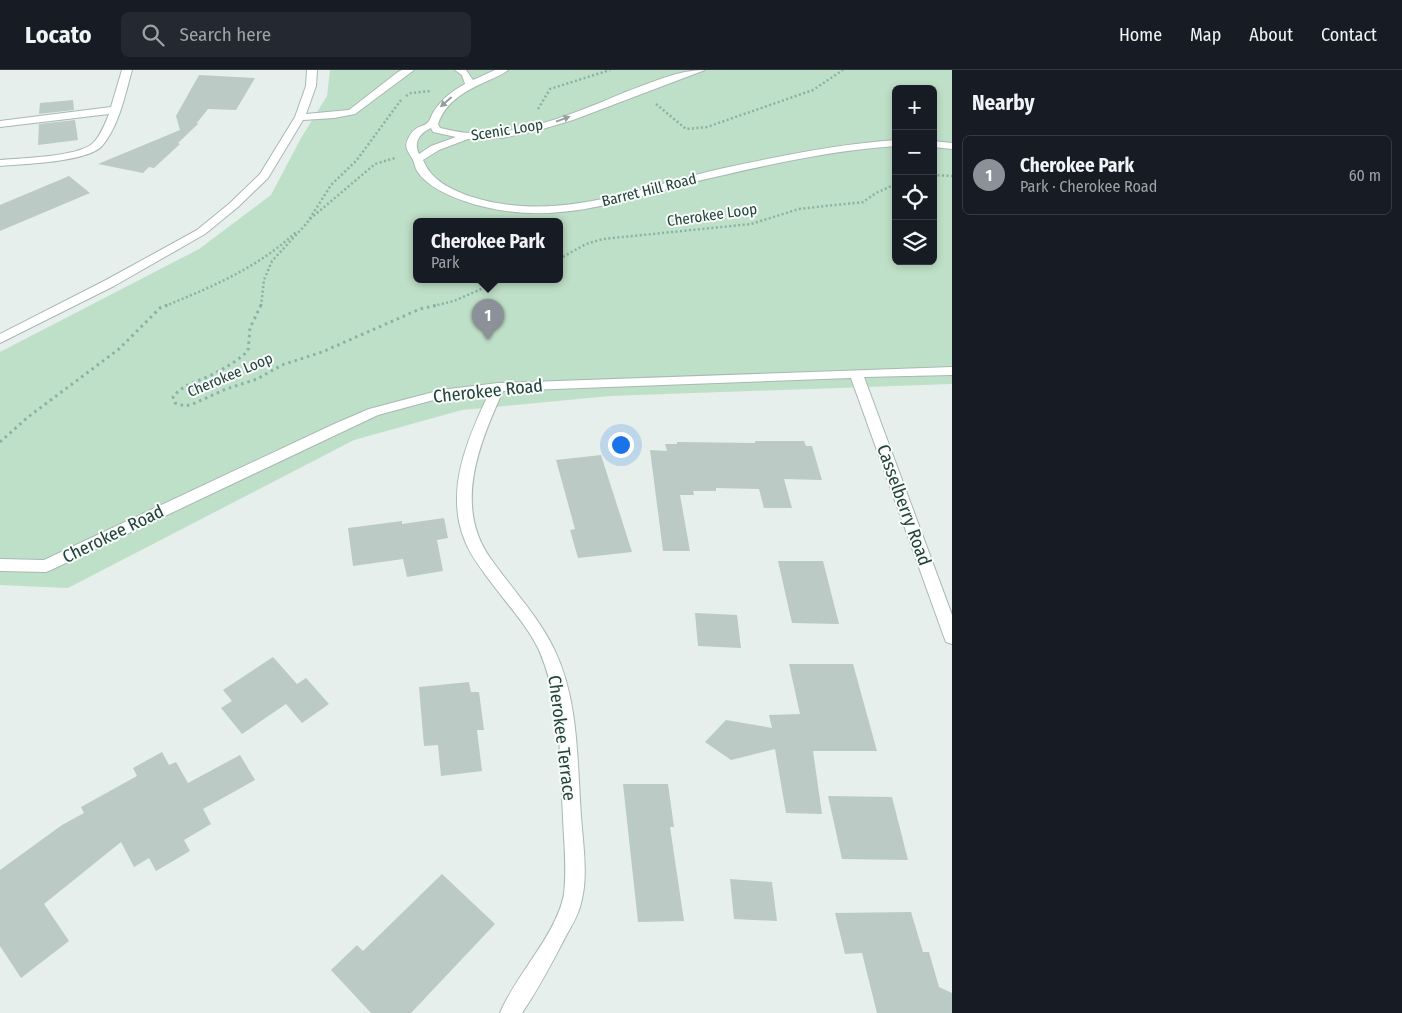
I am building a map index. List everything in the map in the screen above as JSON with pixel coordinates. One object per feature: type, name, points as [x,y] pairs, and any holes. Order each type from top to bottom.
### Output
[{"type":"street","points":[[0,164],[71,154],[94,148],[102,139],[127,70]]},
{"type":"street","points":[[0,339],[110,283],[201,232],[234,206],[264,176],[300,117],[311,86],[312,70]]},
{"type":"street","points":[[300,117],[350,113],[395,78],[409,70]]},
{"type":"street","points":[[460,70],[466,74],[468,86]]},
{"type":"street","points":[[464,137],[415,156],[411,144],[418,130],[433,124],[435,113],[443,103],[468,86],[503,70]]},
{"type":"street","name":"Scenic Loop","points":[[433,124],[437,130],[464,137],[517,132],[545,126],[700,70]]},
{"type":"street","points":[[0,124],[114,110]]},
{"type":"street","name":"Barret Hill Road","points":[[415,156],[419,166],[436,184],[467,200],[508,209],[548,210],[596,204],[720,172],[869,144],[892,143]]},
{"type":"street","points":[[937,144],[952,146]]},
{"type":"street","name":"Cherokee Road","points":[[0,565],[46,566],[294,447],[374,412],[441,394],[498,387],[573,382],[705,380],[952,371]]},
{"type":"street","name":"Casselberry Road","points":[[856,373],[952,637]]},
{"type":"street","name":"Cherokee Terrace","points":[[498,387],[474,439],[464,481],[464,506],[469,532],[482,560],[537,634],[547,651],[555,671],[560,691],[569,764],[575,874],[571,906],[543,961],[510,1013]]},
{"type":"path","points":[[545,126],[538,108],[550,89],[610,70]]},
{"type":"path","points":[[641,91],[686,128],[707,127],[813,90],[844,70]]},
{"type":"path","name":"Cherokee Loop","points":[[468,86],[411,93],[402,98],[356,161],[331,185],[306,222],[272,261],[264,280],[261,306],[250,328],[248,351],[239,359],[209,376],[180,388],[172,397],[175,403],[185,406],[193,404],[257,378],[282,365],[322,352],[420,309],[454,301],[495,283]]},
{"type":"path","points":[[0,442],[28,417],[119,348],[160,308],[223,282],[279,248],[306,222],[375,164],[415,156]]},
{"type":"path","points":[[937,175],[952,176]]},
{"type":"path","name":"Cherokee Loop","points":[[563,257],[586,244],[603,239],[751,224],[799,209],[863,202],[876,193],[892,186]]},
{"type":"green space","points":[[330,70],[952,70],[952,384],[610,396],[462,410],[354,440],[68,588],[0,585],[0,352],[199,249],[271,195],[301,138],[327,96]]},
{"type":"building","points":[[199,75],[255,78],[236,110],[208,109],[196,124],[199,123],[178,143],[180,144],[154,168],[149,167],[143,173],[98,164],[180,130],[176,116]]},
{"type":"building","points":[[73,100],[74,110],[39,114],[40,103]]},
{"type":"building","points":[[75,120],[78,140],[38,145],[39,124]]},
{"type":"building","points":[[69,176],[90,193],[0,231],[0,205]]},
{"type":"building","points":[[755,441],[804,441],[806,446],[812,446],[822,480],[784,479],[792,508],[764,508],[759,489],[716,488],[716,491],[693,491],[694,495],[680,495],[690,551],[663,551],[650,450],[667,451],[665,444],[677,444],[677,442],[755,443]]},
{"type":"building","points":[[601,455],[632,552],[578,558],[570,530],[575,529],[556,460]]},
{"type":"building","points":[[444,518],[448,538],[437,540],[443,571],[407,577],[403,559],[353,566],[348,528],[402,521],[402,524]]},
{"type":"building","points":[[778,561],[823,561],[839,624],[792,623]]},
{"type":"building","points":[[695,613],[737,615],[741,648],[698,646]]},
{"type":"building","points":[[273,657],[297,684],[306,678],[329,704],[302,723],[286,704],[242,734],[221,708],[232,701],[223,690]]},
{"type":"building","points":[[789,664],[853,664],[877,751],[813,751],[822,814],[786,813],[775,749],[731,760],[705,742],[726,720],[772,728],[769,715],[800,714]]},
{"type":"building","points":[[469,682],[471,692],[479,692],[484,730],[477,730],[482,771],[441,776],[438,745],[424,746],[419,687]]},
{"type":"building","points":[[162,752],[169,765],[176,762],[188,783],[240,755],[255,780],[203,809],[211,824],[184,840],[190,851],[156,871],[149,858],[134,867],[121,842],[44,904],[69,941],[21,978],[0,946],[0,870],[62,825],[84,813],[81,807],[137,776],[133,768]]},
{"type":"building","points":[[623,784],[668,784],[674,827],[670,827],[684,921],[638,922]]},
{"type":"building","points":[[828,796],[892,797],[908,860],[842,859]]},
{"type":"building","points":[[442,874],[495,924],[411,1013],[371,1013],[331,970],[357,945],[363,951]]},
{"type":"building","points":[[730,879],[772,882],[777,921],[734,919]]},
{"type":"building","points":[[911,912],[923,952],[929,952],[939,987],[952,993],[952,1013],[877,1013],[862,953],[845,954],[835,913]]},
{"type":"place","name":"Cherokee Park","points":[[488,340]]}]
